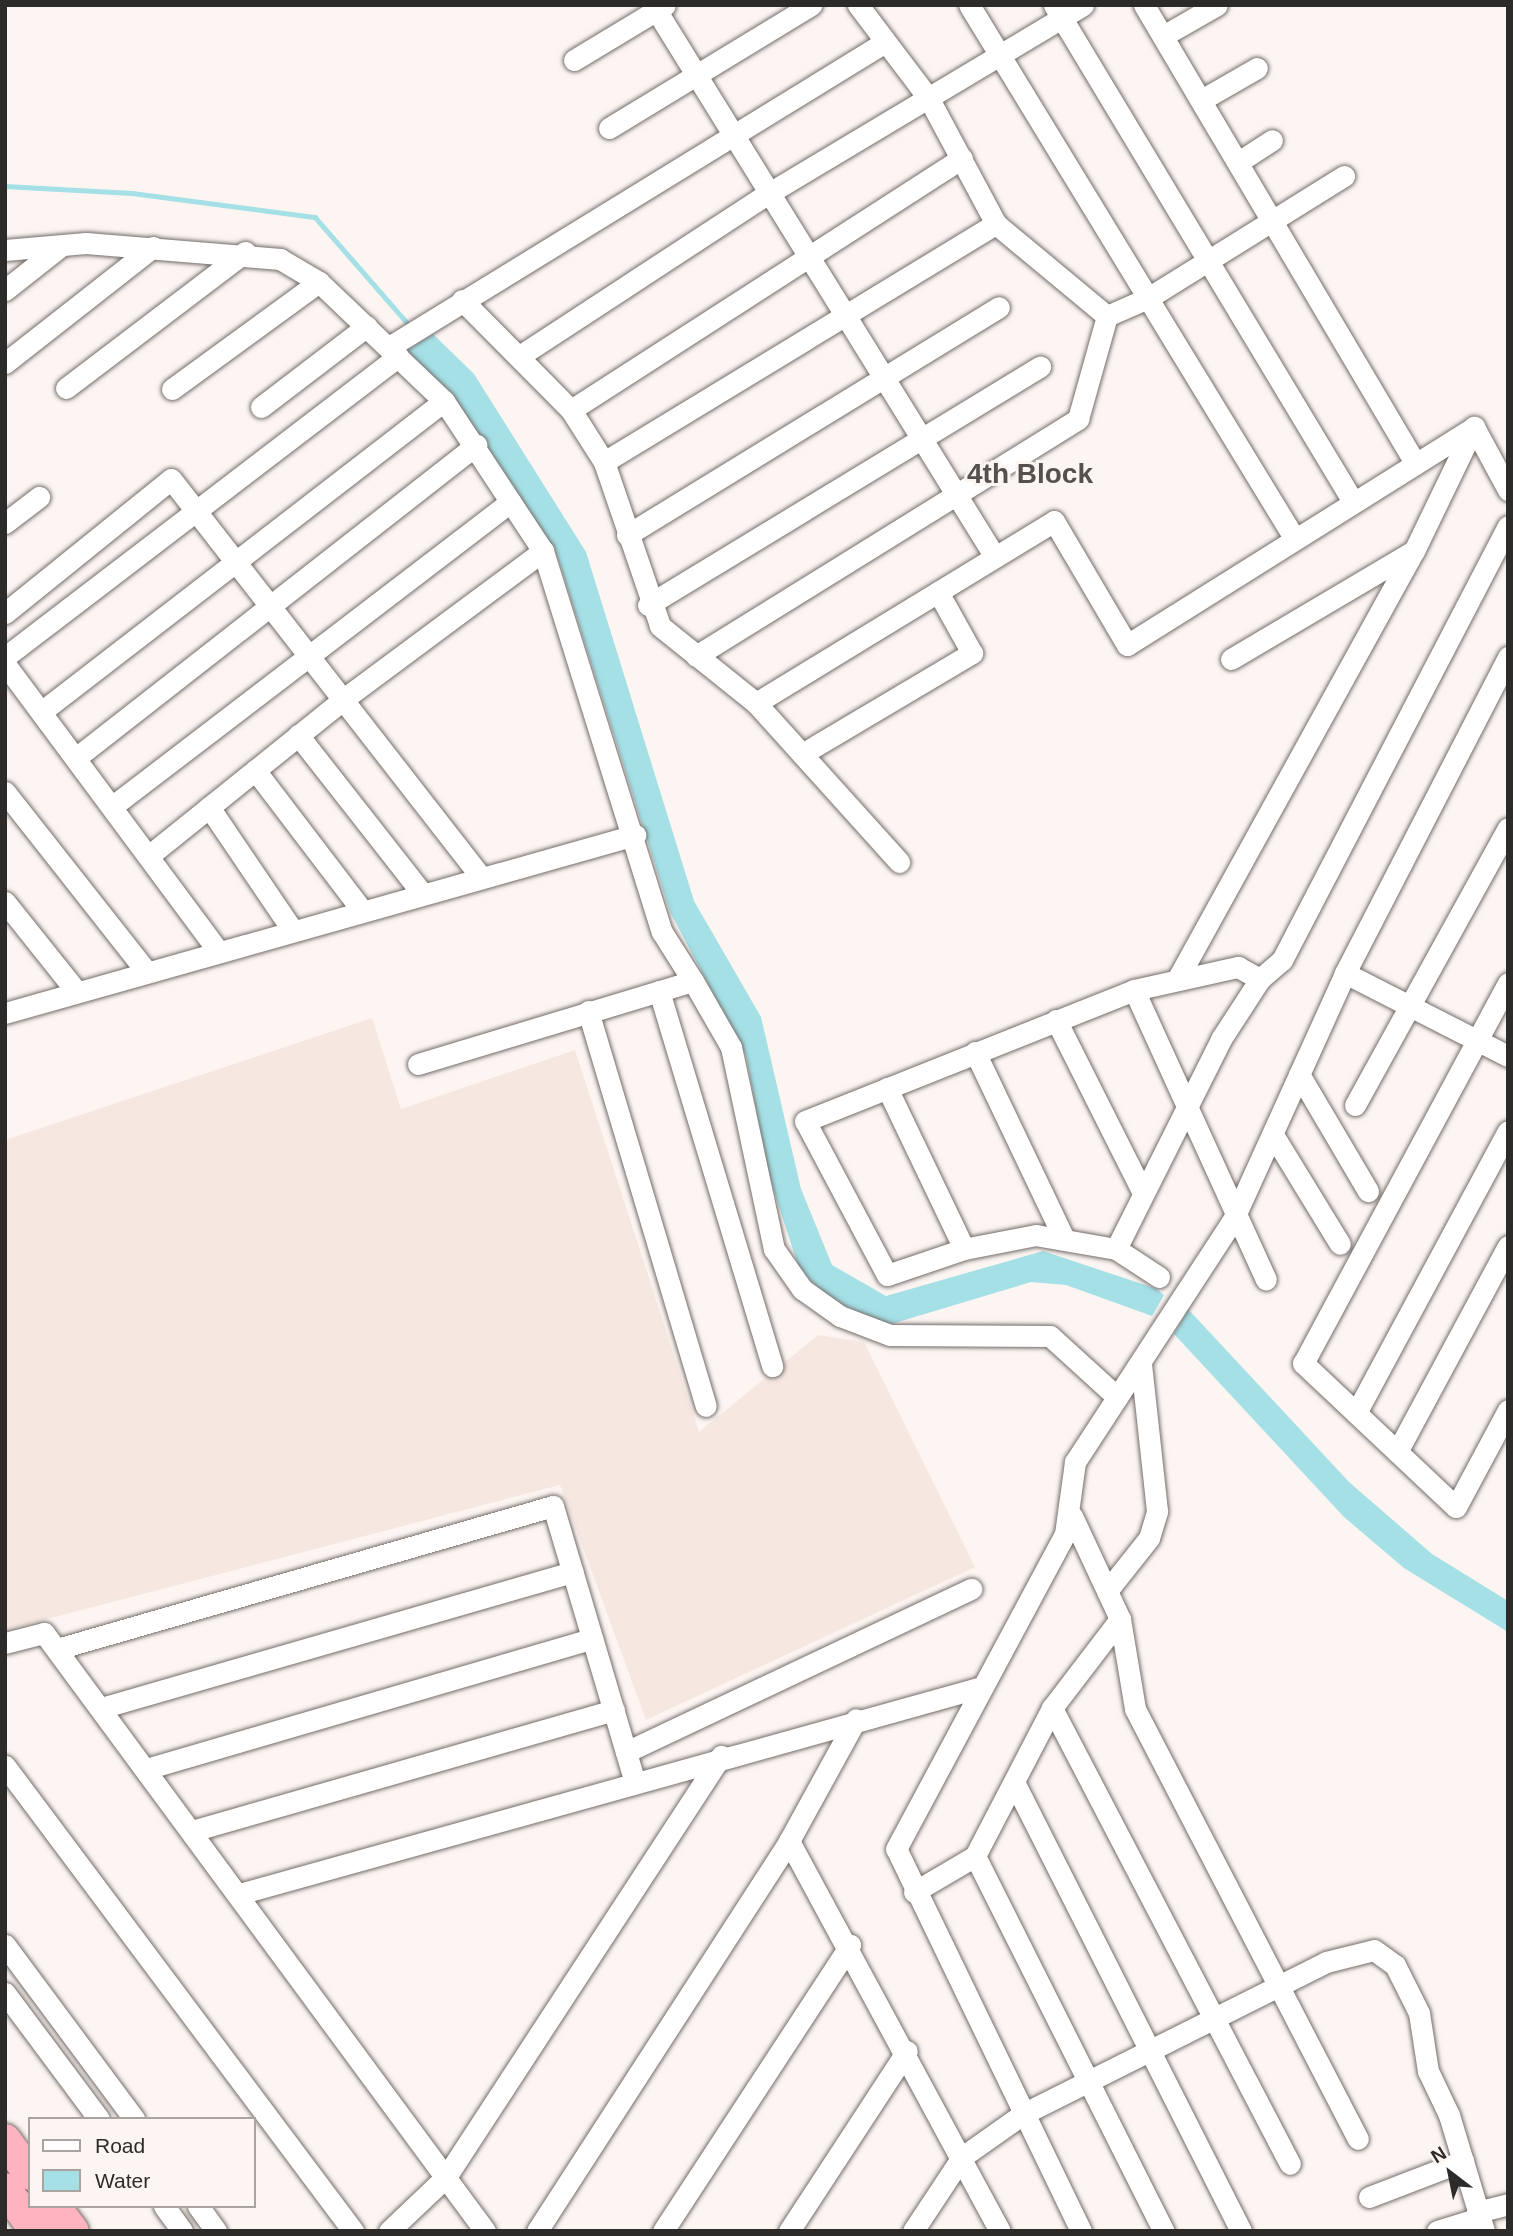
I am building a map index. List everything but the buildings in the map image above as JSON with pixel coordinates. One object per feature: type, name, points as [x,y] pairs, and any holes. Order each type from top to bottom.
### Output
[{"type":"highway","points":[[5,2140],[28,2171]]},
{"type":"highway","points":[[5,2189],[36,2231]]},
{"type":"highway","points":[[56,2208],[73,2231]]},
{"type":"street","points":[[608,128],[811,5]]},
{"type":"street","points":[[858,5],[882,44],[929,99],[996,224],[1107,316]]},
{"type":"street","points":[[969,5],[1293,536]]},
{"type":"street","points":[[521,355],[769,193],[1000,56],[1058,12],[1083,5]]},
{"type":"street","points":[[1144,5],[1240,161],[1414,461]]},
{"type":"street","points":[[1163,36],[1217,5]]},
{"type":"street","points":[[573,60],[658,7],[696,75],[995,557]]},
{"type":"street","points":[[1058,12],[1352,500]]},
{"type":"street","points":[[5,657],[199,513],[441,314],[732,133],[882,44]]},
{"type":"street","points":[[1203,99],[1257,68]]},
{"type":"street","points":[[1240,161],[1272,140]]},
{"type":"street","points":[[571,410],[807,254],[962,158]]},
{"type":"street","points":[[1107,316],[1148,298],[1344,176]]},
{"type":"street","points":[[604,462],[843,313],[996,224]]},
{"type":"street","points":[[5,290],[62,245]]},
{"type":"street","points":[[5,250],[62,245],[153,247],[245,252],[279,259],[319,282],[444,401],[476,445],[543,551],[635,835],[662,932],[732,1047],[774,1249],[802,1289],[840,1316],[890,1335],[1050,1336],[1117,1397]]},
{"type":"street","points":[[5,363],[153,247]]},
{"type":"street","points":[[66,388],[245,252]]},
{"type":"street","points":[[172,389],[319,282]]},
{"type":"street","points":[[462,300],[521,355],[571,410],[604,462],[649,605],[660,626],[756,704],[899,862]]},
{"type":"street","points":[[626,535],[999,307]]},
{"type":"street","points":[[696,656],[1078,419],[1107,316]]},
{"type":"street","points":[[261,407],[367,326]]},
{"type":"street","points":[[649,605],[1040,367]]},
{"type":"street","points":[[41,712],[237,557],[444,401]]},
{"type":"street","points":[[756,704],[1054,521],[1127,645],[1293,536],[1474,427]]},
{"type":"street","points":[[1474,427],[1508,490]]},
{"type":"street","points":[[1178,978],[1414,551],[1474,427]]},
{"type":"street","points":[[77,757],[476,445]]},
{"type":"street","points":[[5,612],[171,479],[237,557],[481,877]]},
{"type":"street","points":[[5,523],[38,497]]},
{"type":"street","points":[[114,805],[510,502]]},
{"type":"street","points":[[1116,1250],[1186,1107],[1260,979],[1282,960],[1508,526]]},
{"type":"street","points":[[151,854],[345,698],[543,551]]},
{"type":"street","points":[[1231,659],[1414,551]]},
{"type":"street","points":[[802,754],[972,653],[938,592]]},
{"type":"street","points":[[1358,2139],[1135,1710],[1120,1619],[1072,1516],[1069,1478],[1075,1462],[1141,1364],[1214,1240],[1234,1218],[1275,1138],[1299,1074],[1345,973],[1508,657]]},
{"type":"street","points":[[5,664],[151,854],[216,948]]},
{"type":"street","points":[[298,735],[422,893]]},
{"type":"street","points":[[255,770],[361,909]]},
{"type":"street","points":[[5,792],[145,970]]},
{"type":"street","points":[[209,807],[291,928]]},
{"type":"street","points":[[1354,1105],[1413,1008],[1508,828]]},
{"type":"street","points":[[8,1007],[76,991],[216,948],[635,835]]},
{"type":"street","points":[[5,902],[76,991]]},
{"type":"street","points":[[1159,1276],[1116,1250],[1064,1239],[1012,1236],[887,1275],[805,1121],[1133,990],[1238,967],[1260,979]]},
{"type":"street","points":[[1345,973],[1508,1056]]},
{"type":"street","points":[[418,1064],[693,981]]},
{"type":"street","points":[[1508,983],[1303,1363],[1456,1507],[1508,1410]]},
{"type":"street","points":[[1133,990],[1234,1218],[1266,1279]]},
{"type":"street","points":[[659,991],[772,1366]]},
{"type":"street","points":[[588,1011],[706,1406]]},
{"type":"street","points":[[1056,1020],[1143,1193]]},
{"type":"street","points":[[975,1052],[1064,1239]]},
{"type":"street","points":[[1299,1074],[1368,1191]]},
{"type":"street","points":[[887,1088],[964,1249]]},
{"type":"street","points":[[1356,1413],[1508,1130]]},
{"type":"street","points":[[1275,1138],[1340,1244]]},
{"type":"street","points":[[1397,1452],[1508,1247]]},
{"type":"street","points":[[1107,1591],[1149,1538],[1157,1511],[1141,1364]]},
{"type":"street","points":[[57,1649],[554,1506],[634,1779]]},
{"type":"street","points":[[1072,1516],[978,1688],[896,1849],[914,1892],[1081,2231]]},
{"type":"street","points":[[101,1708],[573,1572]]},
{"type":"street","points":[[626,1752],[971,1588]]},
{"type":"street","points":[[914,1892],[975,1856],[1015,1784],[1052,1708],[1120,1619]]},
{"type":"street","points":[[5,1643],[44,1633],[485,2231]]},
{"type":"street","points":[[146,1769],[592,1639]]},
{"type":"street","points":[[239,1894],[634,1779],[978,1688]]},
{"type":"street","points":[[1052,1708],[1290,2164]]},
{"type":"street","points":[[192,1831],[614,1710]]},
{"type":"street","points":[[537,2231],[789,1841],[856,1719]]},
{"type":"street","points":[[389,2231],[446,2177],[721,1756]]},
{"type":"street","points":[[5,1766],[353,2231]]},
{"type":"street","points":[[1015,1784],[1153,2049],[1241,2231]]},
{"type":"street","points":[[789,1841],[850,1944],[1000,2231]]},
{"type":"street","points":[[975,1856],[1164,2231]]},
{"type":"street","points":[[663,2231],[850,1944]]},
{"type":"street","points":[[5,1945],[133,2117]]},
{"type":"street","points":[[913,2231],[962,2157],[1023,2114],[1280,1986],[1354,1953],[1382,1953],[1419,2013],[1428,2071],[1463,2161],[1480,2220]]},
{"type":"street","points":[[5,1993],[98,2117]]},
{"type":"street","points":[[789,2231],[907,2051]]},
{"type":"street","points":[[1368,2197],[1463,2161]]},
{"type":"street","points":[[1437,2231],[1480,2220],[1508,2204]]},
{"type":"street","points":[[165,2208],[182,2231]]},
{"type":"street","points":[[199,2208],[216,2231]]},
{"type":"shaded area","points":[[372,1018],[401,1109],[575,1050],[699,1432],[818,1335],[864,1342],[975,1567],[646,1720],[560,1485],[5,1630],[5,1140]]},
{"type":"water","points":[[433,334],[474,374],[586,552],[694,901],[761,1017],[801,1189],[832,1265],[886,1296],[1043,1251],[1157,1289],[1164,1295],[1152,1316],[1066,1285],[1031,1282],[888,1325],[827,1298],[799,1268],[768,1173],[746,1055],[670,912],[555,549],[445,390],[407,350]]},
{"type":"water","points":[[1188,1309],[1349,1482],[1432,1554],[1508,1601],[1508,1632],[1404,1568],[1344,1517],[1174,1334]]},
{"type":"waterway","points":[[5,186],[132,193],[315,217],[411,327]]},
{"type":"district","name":"4th Block","points":[[1030,474]]}]
